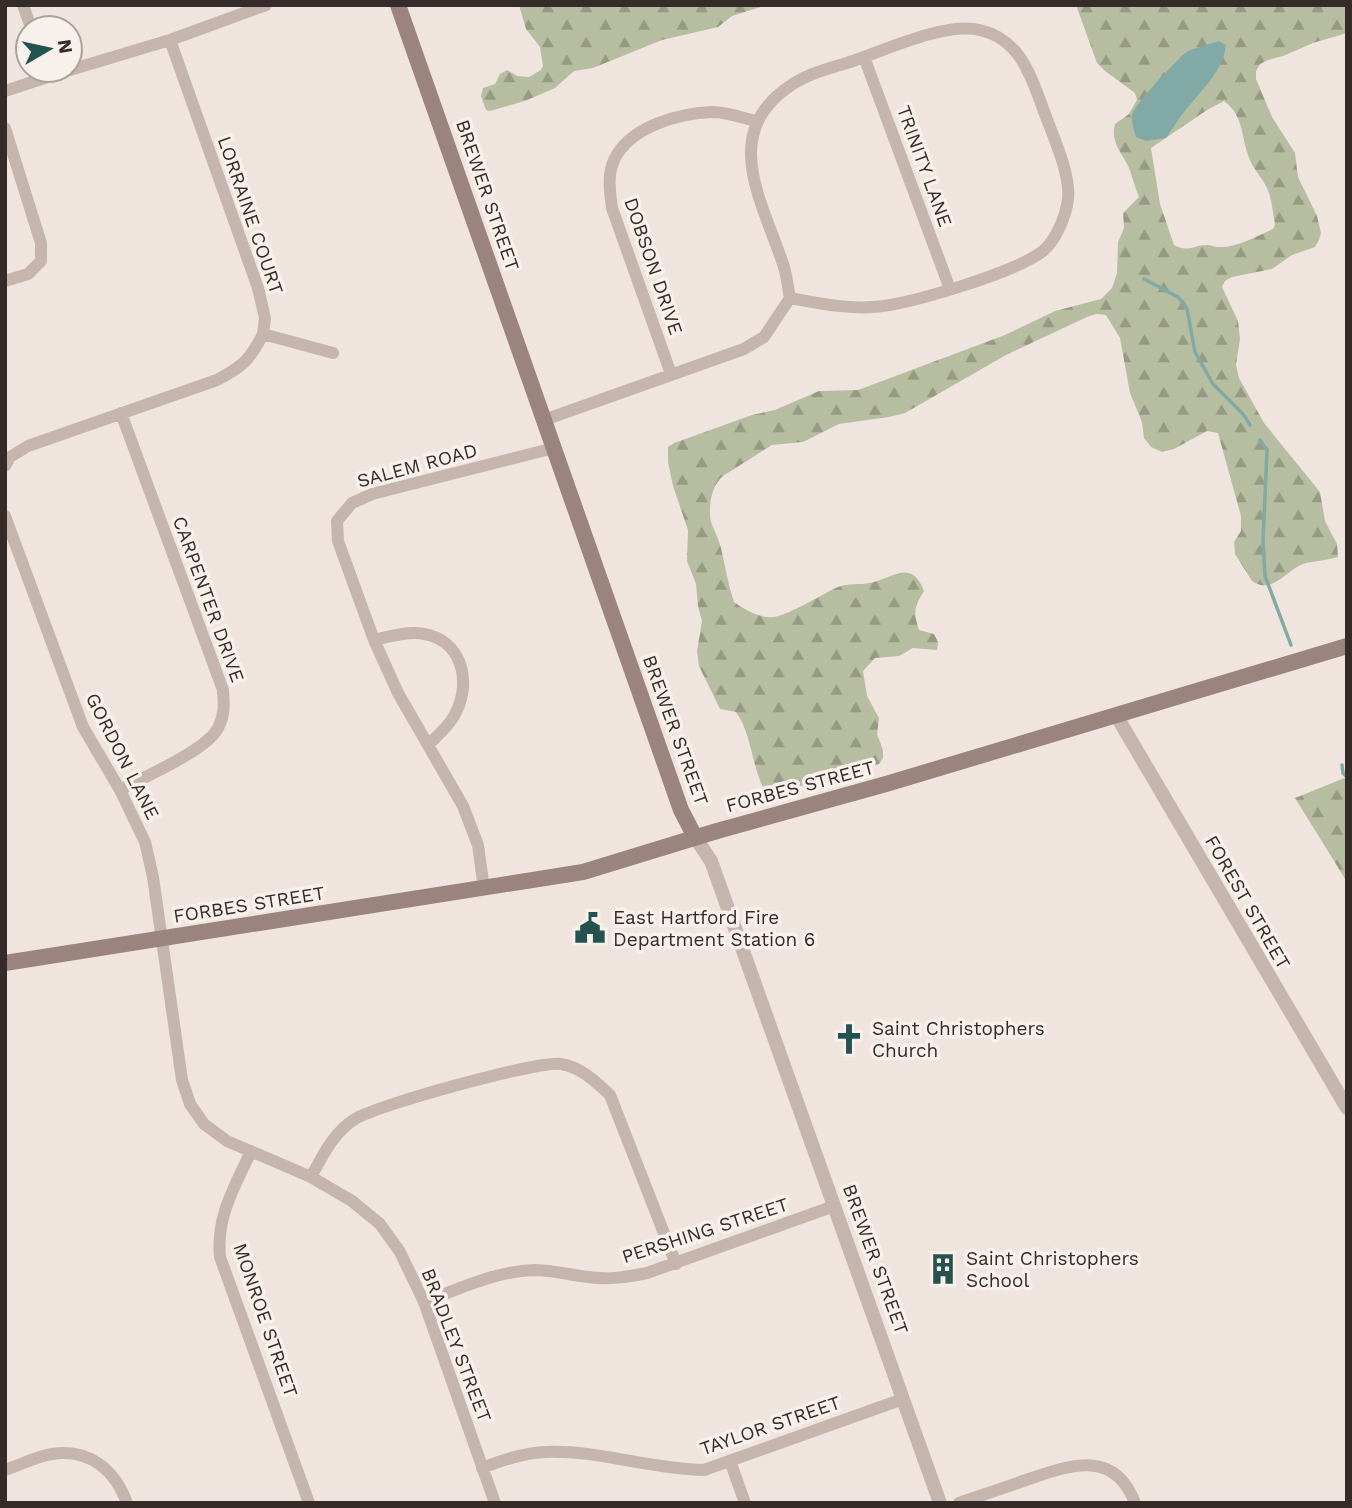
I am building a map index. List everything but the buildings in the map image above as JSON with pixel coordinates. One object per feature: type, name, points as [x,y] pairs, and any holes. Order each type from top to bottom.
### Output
[{"type":"main road","name":"BREWER STREET","points":[[398,5],[681,810],[695,837]]},
{"type":"main road","name":"FORBES STREET","points":[[5,963],[583,872],[1347,646]]},
{"type":"street","points":[[84,66],[170,40],[266,5]]},
{"type":"street","points":[[544,420],[744,349],[764,337],[790,298],[785,269],[759,201],[751,170],[751,142],[756,121],[772,100],[791,85],[811,75],[932,34],[956,29],[978,30],[1000,37],[1017,52],[1030,72],[1066,175],[1068,199],[1059,229],[1044,250],[1018,265],[950,289],[874,307],[829,306],[790,298]]},
{"type":"street","name":"LORRAINE COURT","points":[[170,40],[258,288],[265,318],[263,334]]},
{"type":"street","name":"TRINITY LANE","points":[[864,57],[950,289]]},
{"type":"street","points":[[5,91],[21,84]]},
{"type":"street","name":"DOBSON DRIVE","points":[[671,374],[612,208],[609,184],[615,159],[630,140],[652,126],[680,116],[715,112],[756,121]]},
{"type":"street","points":[[5,128],[41,243],[41,261],[29,274],[5,281]]},
{"type":"street","points":[[5,466],[10,457],[28,446],[217,380],[241,368],[254,352],[263,334],[333,353]]},
{"type":"street","name":"CARPENTER DRIVE","points":[[120,790],[200,747],[218,730],[225,709],[223,690],[121,413]]},
{"type":"street","name":"SALEM ROAD","points":[[484,889],[478,845],[463,806],[398,693],[374,640],[338,541],[337,521],[352,503],[372,494],[554,449]]},
{"type":"street","name":"GORDON LANE","points":[[5,516],[83,727],[120,790],[145,842],[153,877],[161,939]]},
{"type":"street","points":[[374,640],[402,634],[429,635],[450,646],[464,669],[464,693],[454,718],[428,745]]},
{"type":"street","name":"FOREST STREET","points":[[1116,715],[1347,1108]]},
{"type":"street","name":"BREWER STREET","points":[[695,837],[711,861],[940,1503]]},
{"type":"street","name":"BRADLEY STREET","points":[[161,939],[182,1080],[190,1104],[204,1124],[227,1141],[311,1177],[352,1201],[380,1224],[400,1252],[424,1302],[495,1503]]},
{"type":"street","points":[[311,1177],[333,1138],[356,1118],[381,1107],[532,1067],[562,1064],[588,1075],[610,1095],[676,1264]]},
{"type":"street","name":"MONROE STREET","points":[[251,1151],[222,1218],[218,1237],[220,1257],[309,1503]]},
{"type":"street","name":"PERSHING STREET","points":[[424,1302],[502,1274],[530,1270],[556,1270],[587,1277],[618,1279],[647,1273],[834,1206]]},
{"type":"street","name":"TAYLOR STREET","points":[[482,1468],[520,1455],[546,1452],[582,1453],[673,1469],[704,1469],[903,1399]]},
{"type":"street","points":[[5,1470],[52,1454],[81,1455],[103,1464],[121,1486],[127,1503]]},
{"type":"street","points":[[730,1461],[745,1503]]},
{"type":"street","points":[[960,1503],[1067,1466],[1087,1464],[1105,1467],[1123,1481],[1135,1503]]},
{"type":"green space","points":[[519,5],[767,5],[732,16],[718,27],[662,40],[593,68],[574,71],[555,88],[525,101],[486,110],[481,96],[483,88],[495,84],[500,74],[507,70],[517,76],[529,77],[543,66],[540,47],[526,29]]},
{"type":"green space","points":[[1076,5],[1347,5],[1347,33],[1268,60],[1260,64],[1256,71],[1256,79],[1272,117],[1295,153],[1298,177],[1317,216],[1321,233],[1319,240],[1315,247],[1292,255],[1272,269],[1232,277],[1225,281],[1222,287],[1238,321],[1240,339],[1236,365],[1239,378],[1264,423],[1320,492],[1325,521],[1337,544],[1338,557],[1306,563],[1267,585],[1252,581],[1235,554],[1234,542],[1241,531],[1241,516],[1218,433],[1207,431],[1174,449],[1162,452],[1151,447],[1144,438],[1142,422],[1130,393],[1120,338],[1106,315],[1087,317],[1006,355],[905,413],[839,424],[803,442],[772,445],[723,476],[711,497],[711,522],[720,545],[734,602],[758,615],[774,617],[838,587],[870,583],[908,573],[914,575],[924,591],[916,610],[919,630],[934,634],[938,642],[937,650],[913,648],[899,656],[875,658],[863,671],[867,696],[879,718],[877,734],[883,758],[879,764],[768,795],[759,777],[742,721],[736,712],[720,709],[699,666],[697,651],[702,621],[696,584],[687,561],[688,530],[673,486],[668,447],[752,415],[775,410],[819,391],[858,390],[1005,335],[1055,311],[1101,299],[1112,288],[1117,273],[1118,242],[1124,228],[1123,213],[1139,197],[1114,137],[1115,124],[1129,114],[1137,100],[1135,93],[1097,63]],"holes":[[[1224,101],[1238,119],[1250,160],[1269,192],[1275,225],[1273,229],[1232,246],[1207,245],[1187,249],[1179,247],[1174,245],[1160,204],[1151,148],[1207,110]]]},
{"type":"green space","points":[[1347,777],[1347,882],[1295,798]]},
{"type":"water","points":[[1219,41],[1226,45],[1217,70],[1166,138],[1146,141],[1136,137],[1132,115],[1148,92],[1187,52]]},
{"type":"waterway","points":[[1144,279],[1178,297],[1187,309],[1195,352],[1213,384],[1243,414],[1250,425]]},
{"type":"waterway","points":[[1260,440],[1267,450],[1263,541],[1265,576],[1291,645]]},
{"type":"waterway","points":[[1342,765],[1343,773],[1347,777]]},
{"type":"place","name":"East Hartford Fire Department Station 6","points":[[590,928]]},
{"type":"place","name":"Saint Christophers Church","points":[[849,1039]]},
{"type":"place","name":"Saint Christophers School","points":[[943,1269]]}]
